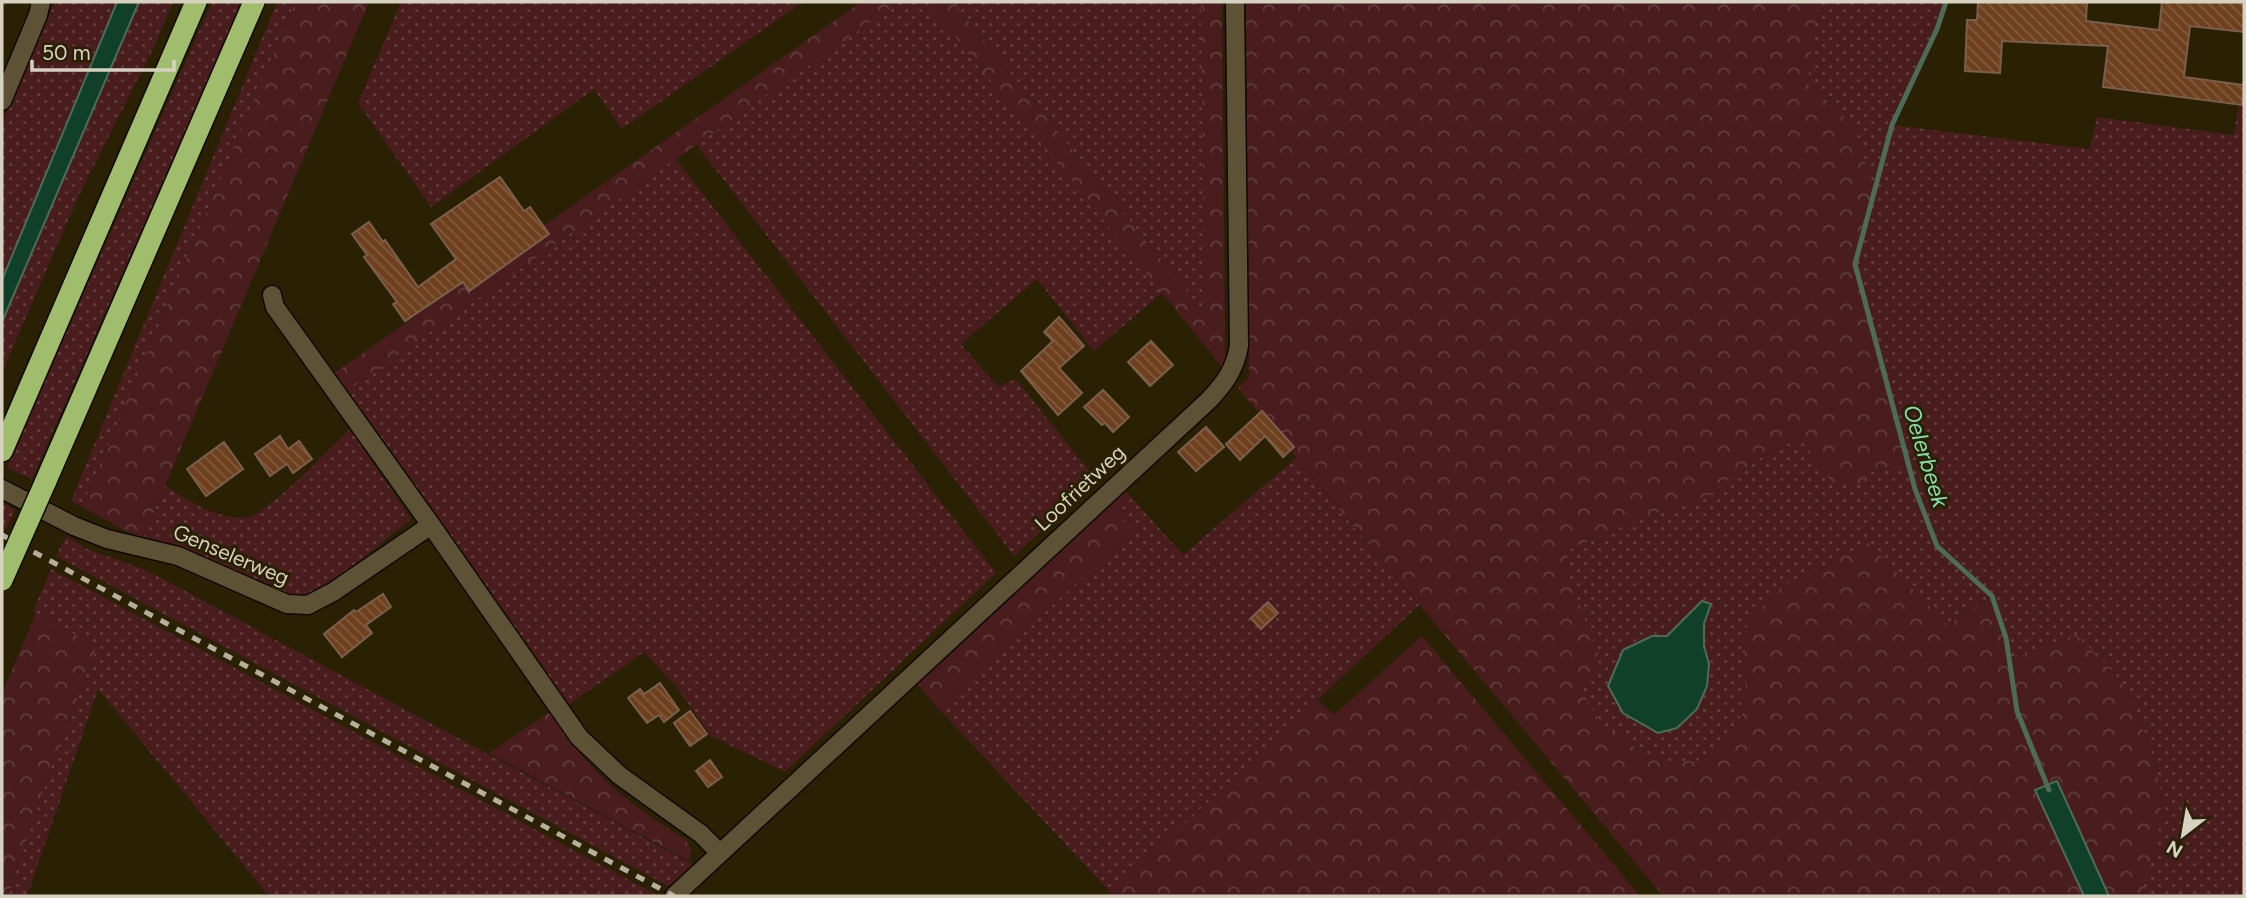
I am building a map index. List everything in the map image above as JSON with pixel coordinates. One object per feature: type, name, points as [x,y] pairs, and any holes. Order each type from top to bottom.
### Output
[{"type":"highway","points":[[2,451],[196,2]]},
{"type":"highway","points":[[2,580],[254,2]]},
{"type":"street","points":[[2,101],[38,16],[41,2]]},
{"type":"street","name":"Loofrietweg","points":[[679,891],[1209,400],[1233,371],[1239,346],[1235,2]]},
{"type":"street","points":[[272,295],[275,307],[579,737],[619,775],[701,834],[720,853]]},
{"type":"street","name":"Genselerweg","points":[[2,489],[74,526],[107,539],[178,556],[287,604],[308,605],[333,593],[431,525]]},
{"type":"green space","points":[[55,2],[118,2],[2,280],[2,123]]},
{"type":"green space","points":[[139,2],[173,2],[153,49],[79,195],[2,372],[2,322]]},
{"type":"green space","points":[[212,2],[242,2],[32,479],[7,468]]},
{"type":"green space","points":[[277,2],[295,2],[82,507],[71,501]]},
{"type":"green space","points":[[295,2],[369,2],[143,538],[82,507]]},
{"type":"green space","points":[[401,2],[803,2],[622,129],[594,89],[431,207],[358,103]]},
{"type":"green space","points":[[861,2],[899,2],[344,393],[332,375]]},
{"type":"green space","points":[[899,2],[927,2],[1163,292],[1094,351],[1037,279],[961,344],[998,387],[1016,379],[1096,480],[1014,556],[696,144]]},
{"type":"green space","points":[[927,2],[953,2],[1205,314],[1201,2],[1222,2],[1225,364],[1222,367]]},
{"type":"green space","points":[[953,2],[1201,2],[1206,315]]},
{"type":"green space","points":[[1246,2],[1818,2],[1807,84],[1852,125],[1861,145],[1872,198],[1855,264],[1906,463],[1872,472],[1860,485],[1834,483],[1820,471],[1802,437],[1758,459],[1707,496],[1646,516],[1568,550],[1567,572],[1600,659],[1584,684],[1584,695],[1602,725],[1636,748],[1664,761],[1697,761],[1724,743],[1742,715],[1747,678],[1742,648],[1747,626],[1775,591],[1868,543],[1947,625],[1992,596],[1999,613],[2008,658],[2076,635],[2113,672],[2125,688],[2149,743],[2159,783],[2161,802],[2157,840],[2142,883],[2151,896],[2109,896],[2056,781],[2036,791],[2084,896],[1663,896],[1238,388],[1249,377]]},
{"type":"green space","points":[[1818,2],[1946,2],[1937,29],[1893,125],[2090,149],[2097,117],[2234,135],[2244,71],[2244,896],[2151,896],[2142,883],[2157,840],[2161,802],[2159,783],[2149,743],[2128,693],[2108,666],[2076,635],[2008,658],[2006,638],[1991,596],[1947,625],[1775,591],[1747,627],[1742,648],[1747,678],[1742,715],[1724,743],[1697,761],[1664,761],[1636,748],[1602,725],[1584,695],[1584,684],[1600,659],[1567,572],[1568,550],[1646,516],[1706,496],[1758,459],[1802,437],[1820,471],[1872,472],[1906,463],[1855,264],[1872,199],[1867,180],[1833,105],[1807,84]],"holes":[[[1702,601],[1710,604],[1704,624],[1704,646],[1709,664],[1697,709],[1677,728],[1658,733],[1608,686],[1623,650],[1652,636],[1667,637]]]},
{"type":"green space","points":[[676,159],[996,573],[785,772],[711,736],[675,685],[644,652],[568,705],[344,393]]},
{"type":"green space","points":[[350,429],[411,519],[319,592],[303,597],[278,593],[201,556],[143,538],[165,486],[212,512],[244,518],[254,515],[282,494]]},
{"type":"green space","points":[[1296,458],[1419,605],[1111,893],[939,709],[1133,531],[1116,513],[1132,498],[1183,555]]},
{"type":"green space","points":[[1125,490],[1132,498],[1116,513],[1133,531],[939,709],[917,684]]},
{"type":"green space","points":[[2,503],[15,510],[6,529],[2,527]]},
{"type":"green space","points":[[66,536],[89,550],[146,570],[694,865],[672,888],[56,556]]},
{"type":"green space","points":[[51,569],[659,896],[269,896],[98,689],[27,896],[8,896],[54,759],[97,647],[33,611]]},
{"type":"green space","points":[[36,613],[97,647],[54,759],[8,896],[2,896],[2,693]]},
{"type":"green space","points":[[1422,636],[1640,896],[1108,896],[1318,699],[1334,715]]},
{"type":"green space","points":[[550,712],[578,751],[605,780],[644,812],[685,839],[691,849],[689,861],[489,753]]},
{"type":"shaded area","points":[[117,2],[139,2],[2,322],[2,280]]},
{"type":"shaded area","points":[[1702,601],[1711,604],[1704,624],[1704,646],[1709,664],[1707,686],[1697,709],[1677,728],[1658,733],[1623,713],[1608,686],[1623,650],[1652,636],[1667,636]]},
{"type":"shaded area","points":[[2057,781],[2109,896],[2084,896],[2035,790]]},
{"type":"building","points":[[1978,2],[2087,2],[2086,21],[2159,30],[2162,2],[2244,2],[2244,32],[2190,26],[2184,77],[2244,85],[2242,105],[2103,87],[2108,46],[2002,41],[2000,73],[1965,71],[1967,20],[1977,20]]},
{"type":"building","points":[[500,177],[524,211],[530,207],[549,234],[469,291],[463,282],[405,321],[393,304],[397,302],[364,257],[367,255],[352,234],[369,222],[418,287],[456,259],[431,224]]},
{"type":"building","points":[[1059,317],[1084,346],[1059,368],[1082,393],[1058,415],[1021,371],[1053,341],[1044,332]]},
{"type":"building","points":[[1151,341],[1173,365],[1150,386],[1128,362]]},
{"type":"building","points":[[1103,390],[1129,417],[1113,432],[1084,407]]},
{"type":"building","points":[[1262,411],[1294,447],[1283,457],[1265,436],[1240,460],[1226,444]]},
{"type":"building","points":[[1206,427],[1224,447],[1196,471],[1178,452]]},
{"type":"building","points":[[280,436],[288,449],[299,441],[312,459],[293,473],[287,464],[270,476],[255,454]]},
{"type":"building","points":[[224,442],[243,469],[206,496],[187,469]]},
{"type":"building","points":[[383,594],[391,607],[366,625],[372,633],[342,657],[324,634],[354,610],[356,612]]},
{"type":"building","points":[[1268,602],[1278,613],[1261,629],[1251,618]]},
{"type":"building","points":[[660,683],[679,710],[664,722],[659,715],[647,723],[628,698],[640,689],[644,694]]},
{"type":"building","points":[[690,711],[707,734],[690,746],[674,723]]},
{"type":"building","points":[[710,760],[722,777],[708,787],[696,771]]},
{"type":"waterway","name":"Oelerbeek","points":[[1946,2],[1937,29],[1892,125],[1855,264],[1915,489],[1937,546],[1992,596],[2006,638],[2017,711],[2049,790]]},
{"type":"railway","points":[[2,535],[674,896]]}]
